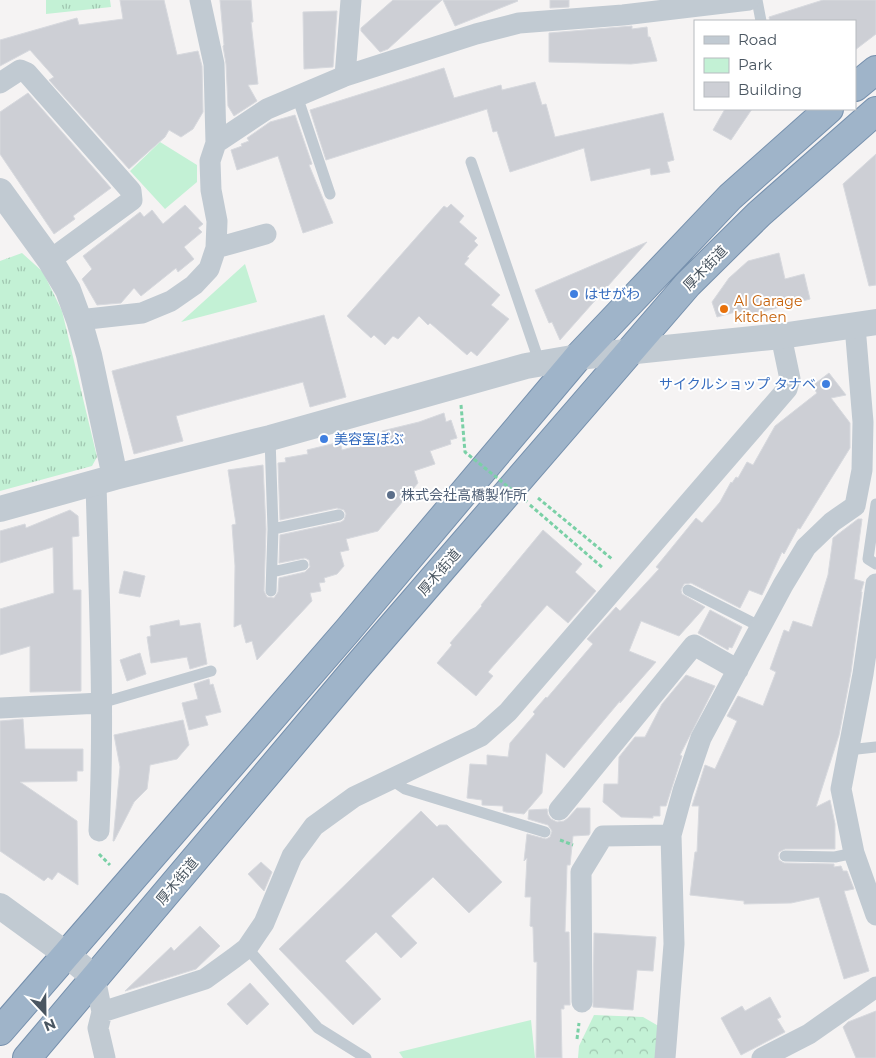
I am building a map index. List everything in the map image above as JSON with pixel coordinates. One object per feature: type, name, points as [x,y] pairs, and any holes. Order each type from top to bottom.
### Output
[{"type":"highway","points":[[856,86],[876,70]]},
{"type":"highway","points":[[0,1031],[348,630],[578,357],[730,198],[828,110]]},
{"type":"highway","name":"厚木街道","points":[[26,1058],[357,667],[688,284],[759,214],[876,111]]},
{"type":"street","points":[[79,320],[142,313],[171,302],[194,285],[209,269],[216,248],[217,221],[211,190],[210,161],[216,142],[214,64],[200,0]]},
{"type":"street","points":[[345,76],[351,0]]},
{"type":"street","points":[[216,142],[267,109],[345,76],[476,34],[520,23],[645,6],[749,0]]},
{"type":"street","points":[[0,83],[20,70],[27,73],[131,191],[132,200],[50,260]]},
{"type":"street","points":[[0,191],[50,260],[68,290],[89,355],[106,480],[99,831]]},
{"type":"street","points":[[216,248],[266,234]]},
{"type":"street","points":[[0,509],[270,438],[526,366],[578,357],[781,336],[865,324],[869,424],[856,506],[832,522],[806,547],[701,738],[683,791],[671,836],[674,944],[664,1058]]},
{"type":"street","points":[[102,1012],[205,979],[247,948],[264,924],[292,856],[314,826],[354,797],[452,752],[481,736],[508,712],[787,388],[790,379],[781,336]]},
{"type":"street","points":[[876,584],[841,790],[854,853],[876,915]]},
{"type":"street","points":[[559,810],[694,644],[738,670]]},
{"type":"street","points":[[0,708],[101,703]]},
{"type":"street","points":[[582,1002],[581,872],[603,836],[671,836]]},
{"type":"street","points":[[0,906],[66,954],[95,978],[102,1012],[98,1028],[105,1058]]},
{"type":"street","points":[[762,1058],[809,1034],[876,987]]},
{"type":"lane","points":[[757,0],[761,20]]},
{"type":"lane","points":[[297,96],[330,194]]},
{"type":"lane","points":[[471,162],[540,364]]},
{"type":"lane","points":[[270,438],[273,529],[270,591]]},
{"type":"lane","points":[[876,504],[868,559],[876,564]]},
{"type":"lane","points":[[273,529],[339,515]]},
{"type":"lane","points":[[272,572],[303,564]]},
{"type":"lane","points":[[688,590],[761,627]]},
{"type":"lane","points":[[101,703],[210,672]]},
{"type":"lane","points":[[848,750],[876,748]]},
{"type":"lane","points":[[390,779],[405,790],[545,832]]},
{"type":"lane","points":[[785,856],[835,857],[854,853]]},
{"type":"lane","points":[[247,948],[318,1028],[366,1058]]},
{"type":"path","points":[[461,405],[465,452],[609,573]]},
{"type":"path","points":[[536,496],[617,564]]},
{"type":"path","points":[[545,832],[591,854]]},
{"type":"green space","points":[[46,0],[110,0],[111,7],[46,14]]},
{"type":"green space","points":[[160,142],[197,165],[197,182],[165,209],[130,171]]},
{"type":"green space","points":[[22,253],[43,272],[62,311],[97,457],[92,466],[0,491],[0,261]]},
{"type":"green space","points":[[245,264],[257,302],[181,322]]},
{"type":"green space","points":[[594,1015],[643,1017],[662,1028],[659,1058],[578,1058],[579,1046]]},
{"type":"green space","points":[[531,1020],[535,1058],[403,1058],[399,1052]]},
{"type":"building","points":[[120,0],[164,0],[177,55],[198,51],[202,66],[203,112],[193,129],[181,137],[169,130],[165,137],[129,169],[49,80],[54,77],[30,50],[0,66],[0,40],[77,18],[79,25],[123,19]]},
{"type":"building","points":[[220,0],[251,0],[253,22],[251,22],[258,84],[248,85],[257,101],[234,116],[228,106]]},
{"type":"building","points":[[393,0],[442,0],[388,49],[380,52],[361,31],[361,28]]},
{"type":"building","points":[[443,0],[517,0],[518,1],[455,26]]},
{"type":"building","points":[[550,0],[569,0],[569,7],[550,8]]},
{"type":"building","points":[[823,0],[876,0],[876,34],[856,49],[856,20],[770,20],[769,17]]},
{"type":"building","points":[[337,11],[333,67],[304,69],[303,12]]},
{"type":"building","points":[[632,26],[632,29],[647,27],[648,37],[650,37],[657,61],[631,64],[549,62],[549,33]]},
{"type":"building","points":[[444,68],[454,98],[501,85],[502,90],[535,82],[542,105],[546,104],[555,137],[663,113],[674,160],[667,162],[670,172],[651,175],[650,168],[591,181],[584,148],[510,172],[497,131],[493,132],[487,109],[326,160],[310,110]]},
{"type":"building","points":[[28,93],[111,188],[73,216],[75,219],[54,234],[0,154],[0,112]]},
{"type":"building","points":[[724,110],[751,110],[731,140],[713,130]]},
{"type":"building","points":[[295,115],[312,164],[309,165],[333,223],[303,233],[278,156],[237,170],[231,150],[249,141],[247,138],[270,122]]},
{"type":"building","points":[[876,154],[876,285],[869,286],[843,184]]},
{"type":"building","points":[[451,204],[464,216],[459,222],[477,238],[474,241],[478,245],[467,257],[469,258],[464,264],[500,295],[491,305],[509,319],[477,356],[471,351],[467,355],[430,323],[428,325],[419,316],[398,339],[393,336],[385,345],[374,335],[371,338],[347,316],[444,206],[447,208]]},
{"type":"building","points":[[185,205],[203,224],[198,228],[202,232],[184,247],[194,259],[178,272],[176,268],[141,296],[134,288],[121,303],[97,305],[82,279],[92,269],[83,256],[140,212],[144,217],[152,210],[163,224]]},
{"type":"building","points":[[647,242],[560,340],[552,322],[549,323],[535,290]]},
{"type":"building","points":[[779,253],[785,279],[804,274],[810,299],[743,317],[739,311],[717,317],[712,302],[729,278],[748,261]]},
{"type":"building","points":[[324,315],[346,397],[310,407],[303,382],[176,416],[183,441],[134,454],[112,371]]},
{"type":"building","points":[[829,373],[846,395],[831,398],[850,423],[850,448],[800,529],[798,528],[784,554],[782,552],[762,595],[749,590],[740,608],[691,583],[684,584],[681,590],[682,594],[705,607],[679,636],[641,621],[629,651],[656,662],[620,703],[620,701],[564,768],[546,753],[542,793],[524,814],[506,812],[503,811],[503,806],[482,805],[482,800],[467,798],[470,764],[487,765],[487,755],[508,757],[510,743],[535,714],[533,712],[593,644],[587,639],[616,607],[620,611],[659,569],[656,567],[696,518],[702,523],[720,502],[731,482],[736,477],[738,478],[747,462],[753,465],[775,426],[817,393],[812,386]]},
{"type":"building","points":[[444,413],[446,422],[451,420],[457,438],[450,440],[451,444],[430,451],[435,464],[414,471],[418,483],[378,531],[346,539],[349,550],[340,552],[344,566],[337,574],[324,578],[325,582],[319,583],[321,591],[310,593],[312,601],[257,660],[252,641],[246,643],[241,624],[234,627],[235,566],[232,525],[236,524],[228,470],[263,465],[266,529],[264,591],[267,597],[274,598],[278,592],[279,578],[305,572],[310,567],[309,560],[305,558],[279,563],[280,535],[341,522],[346,514],[344,510],[337,508],[280,520],[278,463],[286,462],[285,458],[308,454],[307,450],[340,442],[342,450],[384,439],[382,431],[419,422]]},
{"type":"building","points":[[70,510],[78,516],[79,536],[72,537],[73,590],[81,590],[81,691],[30,692],[30,646],[0,655],[0,609],[54,593],[53,547],[0,563],[0,531],[25,524],[26,528]]},
{"type":"building","points":[[858,519],[862,519],[854,579],[864,582],[861,592],[851,672],[839,735],[816,807],[830,800],[835,824],[835,849],[785,849],[779,852],[778,855],[779,860],[784,863],[834,864],[834,867],[841,866],[843,871],[847,871],[854,889],[844,891],[869,971],[844,979],[819,897],[791,903],[744,904],[744,901],[690,895],[695,852],[697,852],[699,806],[692,806],[705,765],[715,769],[737,721],[727,716],[738,696],[763,706],[776,672],[770,669],[784,630],[789,632],[793,621],[812,627],[828,575],[833,538]]},
{"type":"building","points":[[543,530],[582,564],[575,572],[596,591],[568,623],[547,605],[488,672],[493,676],[476,696],[437,663],[452,645],[450,643]]},
{"type":"building","points":[[124,571],[145,576],[140,597],[119,593]]},
{"type":"building","points":[[710,610],[742,627],[732,648],[729,647],[728,650],[698,633]]},
{"type":"building","points":[[179,620],[180,626],[200,623],[207,664],[190,669],[187,657],[151,663],[147,637],[151,636],[150,626]]},
{"type":"building","points":[[140,653],[146,674],[127,681],[120,660]]},
{"type":"building","points":[[686,675],[715,686],[680,755],[682,756],[666,806],[660,806],[660,816],[653,816],[653,818],[621,817],[603,802],[604,784],[618,784],[619,757],[635,737],[645,737],[662,704]]},
{"type":"building","points":[[209,679],[210,685],[213,684],[221,712],[205,716],[208,725],[189,730],[182,703],[198,699],[194,684]]},
{"type":"building","points":[[23,719],[25,749],[83,749],[83,771],[77,771],[77,781],[20,782],[77,821],[78,885],[58,872],[52,880],[48,877],[44,881],[0,851],[0,721]]},
{"type":"building","points":[[183,720],[189,745],[177,759],[150,765],[147,789],[134,802],[113,841],[120,767],[114,735]]},
{"type":"building","points":[[577,808],[590,808],[590,833],[589,835],[573,836],[570,865],[567,865],[565,932],[569,932],[570,1005],[564,1005],[564,1009],[561,1009],[562,1058],[536,1058],[537,962],[534,962],[533,927],[530,926],[531,897],[525,897],[527,858],[524,861],[527,834],[546,839],[550,837],[552,831],[548,825],[528,819],[529,810],[547,809],[551,819],[557,822],[564,821]]},
{"type":"building","points":[[421,811],[437,827],[439,825],[447,825],[502,882],[469,913],[433,877],[391,916],[417,943],[401,958],[376,932],[345,961],[381,999],[353,1025],[279,949]]},
{"type":"building","points":[[261,862],[272,872],[264,891],[248,874]]},
{"type":"building","points":[[200,926],[220,946],[196,969],[125,991],[171,947],[174,951]]},
{"type":"building","points":[[594,933],[656,937],[653,971],[637,970],[633,1010],[593,1007]]},
{"type":"building","points":[[250,983],[269,1004],[247,1025],[227,1004]]},
{"type":"building","points":[[770,997],[781,1017],[777,1019],[785,1032],[741,1055],[721,1018],[742,1006],[745,1011]]},
{"type":"building","points":[[876,1011],[876,1058],[856,1058],[843,1027],[848,1022]]},
{"type":"place","name":"はせがわ","points":[[574,294]]},
{"type":"place","name":"AI Garage kitchen","points":[[724,309]]},
{"type":"place","name":"サイクルショップ タナベ","points":[[826,384]]},
{"type":"place","name":"美容室ぼぶ","points":[[324,439]]},
{"type":"place","name":"株式会社高橋製作所","points":[[391,495]]}]
